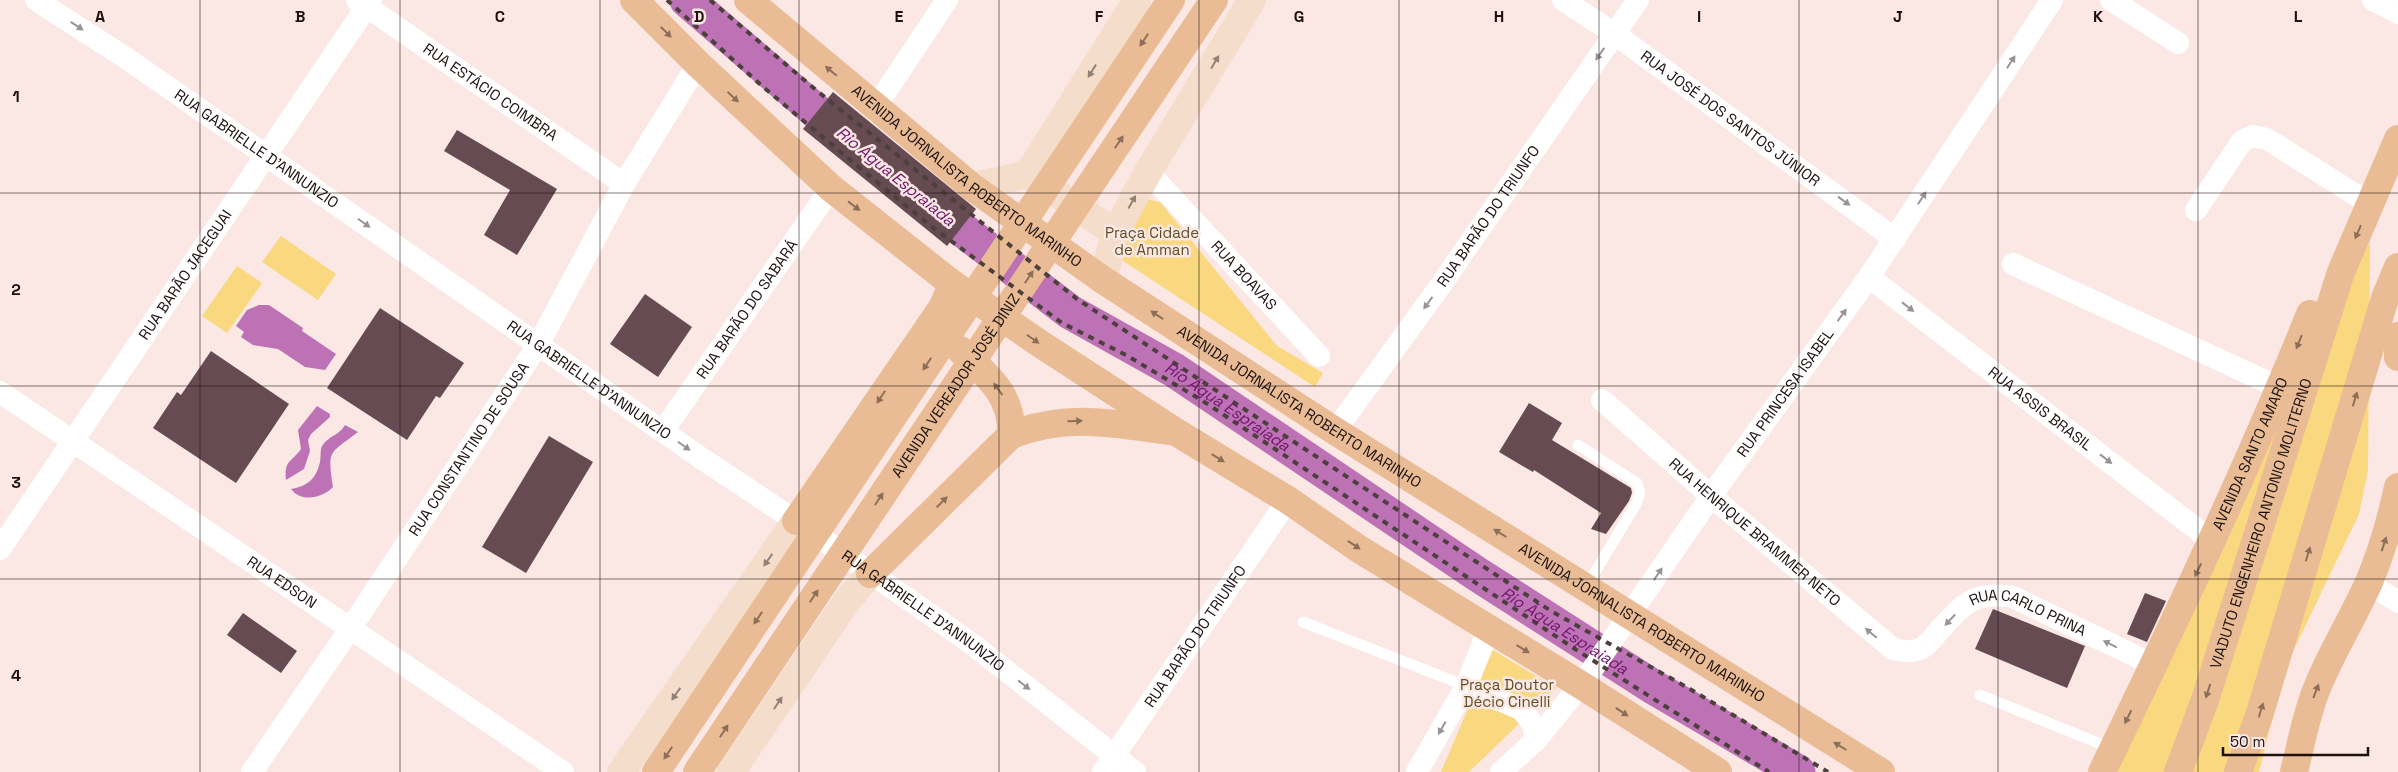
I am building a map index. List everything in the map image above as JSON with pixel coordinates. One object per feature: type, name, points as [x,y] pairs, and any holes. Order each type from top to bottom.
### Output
[{"type":"main road","points":[[634,0],[698,64],[831,188],[950,282],[1042,345],[1176,432],[1288,500],[1359,549],[1583,683],[1718,772]]},
{"type":"main road","name":"AVENIDA JORNALISTA ROBERTO MARINHO","points":[[748,0],[875,108],[972,187],[1103,280],[1336,431],[1586,587],[1629,617],[1881,772]]},
{"type":"main road","points":[[811,525],[1171,0]]},
{"type":"main road","name":"AVENIDA VEREADOR JOSÉ DINIZ","points":[[697,772],[1214,0]]},
{"type":"main road","name":"AVENIDA SANTO AMARO","points":[[2107,761],[2212,541],[2280,388],[2319,291],[2341,272],[2398,139]]},
{"type":"main road","name":"VIADUTO ENGENHEIRO ANTONIO MOLITERNO","points":[[2178,772],[2205,700],[2341,272]]},
{"type":"main road","points":[[656,772],[811,525],[923,336],[942,308],[949,292],[950,282]]},
{"type":"main road","points":[[2238,772],[2259,716],[2394,284]]},
{"type":"main road","points":[[923,336],[932,332],[942,335],[987,376],[1002,393],[1009,418],[1010,435]]},
{"type":"main road","points":[[2398,336],[2398,357]]},
{"type":"main road","points":[[870,574],[1010,435],[1035,426],[1083,421],[1176,432]]},
{"type":"main road","points":[[2294,772],[2308,712],[2316,690],[2331,654],[2368,583],[2384,545],[2398,487]]},
{"type":"street","name":"RUA GABRIELLE D'ANNUNZIO","points":[[36,0],[126,58],[663,431],[847,547],[870,574],[972,644],[1108,764],[1135,772]]},
{"type":"street","points":[[875,108],[947,0]]},
{"type":"street","points":[[972,187],[1028,174],[1137,0]]},
{"type":"street","points":[[1103,280],[1115,233],[1148,172],[1252,0]]},
{"type":"street","name":"RUA JOSÉ DOS SANTOS JÚNIOR","points":[[1563,0],[1615,34],[1895,239]]},
{"type":"street","name":"RUA BARÃO DO TRIUNFO","points":[[1336,431],[1438,289],[1638,0]]},
{"type":"street","name":"RUA PRINCESA ISABEL","points":[[1502,772],[1536,740],[1583,683],[1711,496],[1869,277],[2052,0]]},
{"type":"street","points":[[2112,0],[2178,42]]},
{"type":"street","points":[[2373,0],[2398,13]]},
{"type":"street","name":"RUA BARÃO JACEGUAI","points":[[0,548],[74,442],[266,156],[365,2]]},
{"type":"street","name":"RUA ESTÁCIO COIMBRA","points":[[365,2],[624,184]]},
{"type":"street","name":"RUA CONSTANTINO DE SOUSA","points":[[252,772],[350,629],[538,345],[624,184],[698,64]]},
{"type":"street","points":[[2196,210],[2242,141],[2253,136],[2267,139],[2370,204]]},
{"type":"street","name":"RUA BOAVAS","points":[[1148,172],[1319,356]]},
{"type":"street","points":[[1028,174],[1115,233]]},
{"type":"street","name":"RUA BARÃO DO SABARÁ","points":[[663,431],[831,188]]},
{"type":"street","points":[[2013,264],[2280,388]]},
{"type":"street","name":"RUA ASSIS BRASIL","points":[[1869,277],[2212,541]]},
{"type":"street","name":"RUA EDSON","points":[[0,392],[563,772]]},
{"type":"street","name":"RUA HENRIQUE BRAMMER NETO","points":[[1602,400],[1886,645],[1893,649],[1914,651]]},
{"type":"street","name":"RUA BARÃO DO TRIUNFO","points":[[1108,764],[1288,500]]},
{"type":"street","points":[[622,772],[811,525]]},
{"type":"street","points":[[731,772],[848,601],[870,574]]},
{"type":"street","points":[[2368,583],[2398,602]]},
{"type":"street","name":"RUA CARLO PRINA","points":[[1914,651],[1925,646],[1960,609],[1976,598],[1994,594],[2013,597],[2154,665]]},
{"type":"street","points":[[1417,772],[1466,686],[1489,628]]},
{"type":"street","points":[[1466,686],[1521,710],[1533,724],[1536,740]]},
{"type":"lane","points":[[1578,445],[1637,483],[1640,493],[1636,504],[1586,587]]},
{"type":"lane","points":[[1303,622],[1466,686]]},
{"type":"lane","points":[[1980,695],[2107,761]]},
{"type":"green space","name":"Praça Cidade de Amman","points":[[1141,198],[1160,202],[1277,346],[1323,373],[1315,387],[1117,257]]},
{"type":"green space","points":[[281,236],[336,274],[318,300],[262,262]]},
{"type":"green space","points":[[2370,241],[2368,470],[2359,514],[2285,668],[2259,772],[2111,772],[2199,581]]},
{"type":"green space","points":[[237,266],[262,283],[227,333],[202,316]]},
{"type":"green space","name":"Praça Doutor Décio Cinelli","points":[[1493,650],[1556,688],[1469,772],[1441,772]]},
{"type":"shaded area","points":[[259,305],[269,305],[303,328],[302,331],[336,354],[325,370],[305,367],[278,349],[253,345],[241,337],[244,332],[236,326],[247,310]]},
{"type":"shaded area","points":[[317,406],[330,414],[330,417],[311,434],[308,440],[310,451],[304,469],[286,480],[287,465],[301,449],[298,430]]},
{"type":"shaded area","points":[[345,425],[358,432],[332,454],[333,487],[324,494],[312,497],[300,496],[295,493],[291,489],[307,484],[314,477],[320,462],[322,446]]},
{"type":"building","points":[[833,92],[976,209],[947,246],[803,129]]},
{"type":"building","points":[[457,130],[557,189],[517,255],[484,235],[510,190],[444,151]]},
{"type":"building","points":[[645,294],[692,327],[658,377],[610,344]]},
{"type":"building","points":[[380,308],[464,363],[440,398],[436,396],[407,440],[327,388]]},
{"type":"building","points":[[211,351],[289,404],[236,483],[153,428],[177,392],[181,395]]},
{"type":"building","points":[[1529,403],[1562,423],[1552,440],[1631,488],[1632,493],[1629,501],[1606,534],[1591,529],[1601,513],[1534,470],[1533,472],[1499,452]]},
{"type":"building","points":[[549,436],[593,462],[526,573],[482,547]]},
{"type":"building","points":[[2145,593],[2166,601],[2147,642],[2127,634]]},
{"type":"building","points":[[1993,609],[2085,646],[2067,688],[1975,649]]},
{"type":"building","points":[[243,613],[297,651],[281,673],[227,635]]},
{"type":"waterway","name":"Rio Água Espraiada","points":[[687,0],[853,143]]},
{"type":"waterway","name":"Rio Água Espraiada","points":[[922,199],[1070,312],[1174,370],[1477,574],[1655,688],[1798,772]]},
{"type":"railway","points":[[667,0],[762,86],[849,159],[931,226],[1062,323],[1126,355],[1203,401],[1575,649],[1769,772]]},
{"type":"railway","points":[[710,0],[816,90],[1077,299],[1551,611],[1690,689],[1828,772]]}]
